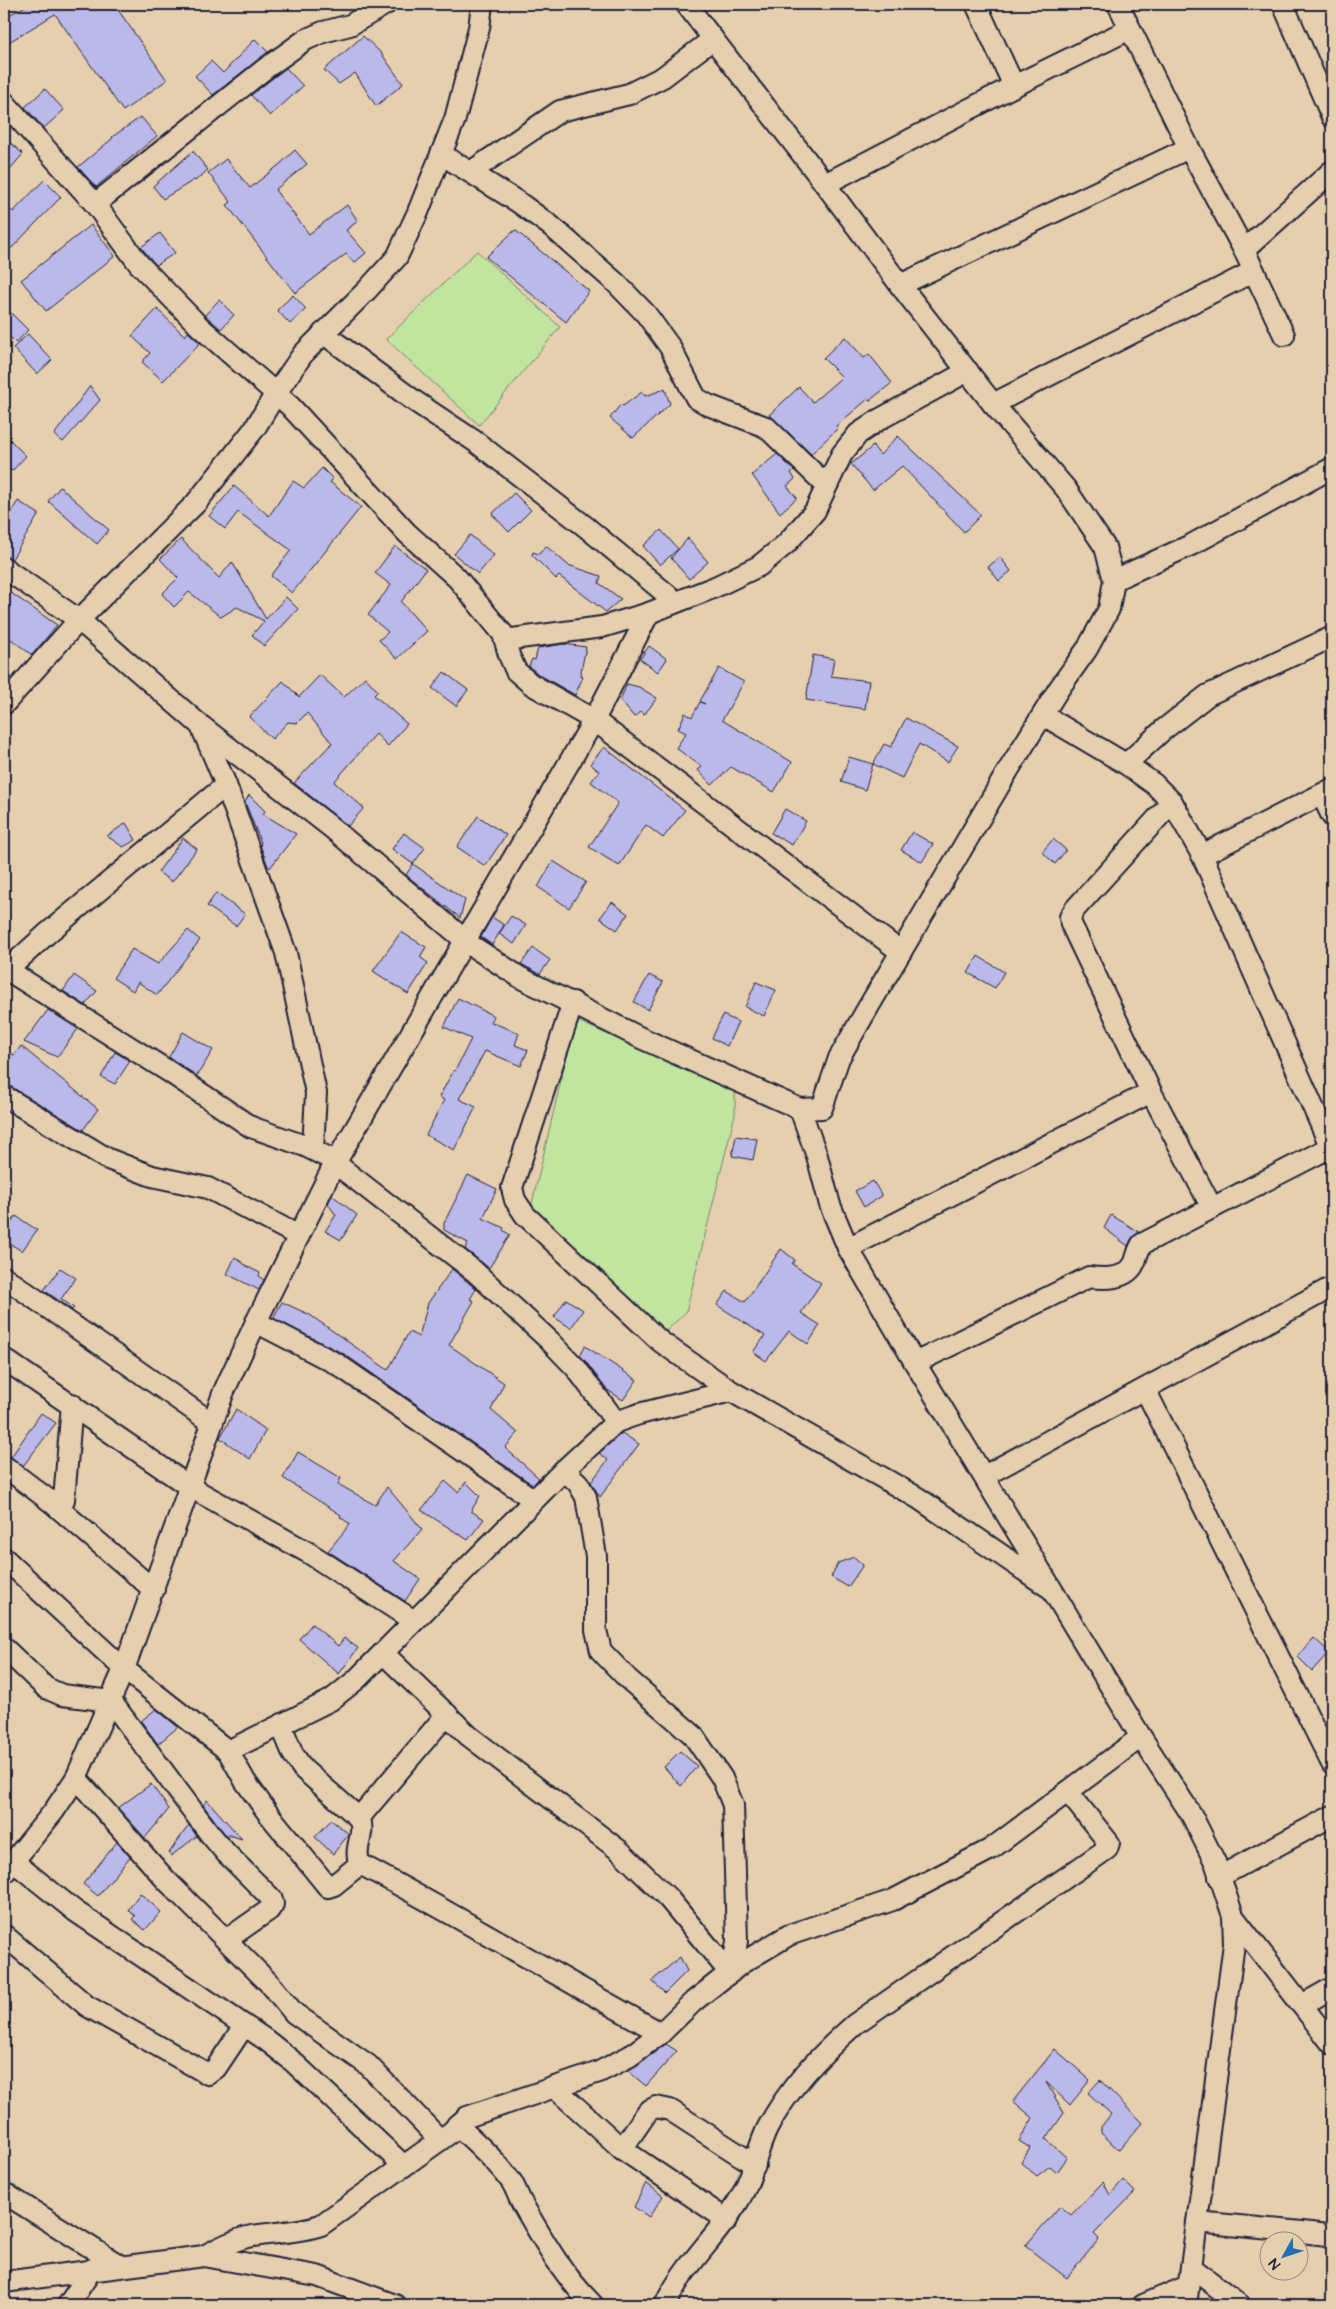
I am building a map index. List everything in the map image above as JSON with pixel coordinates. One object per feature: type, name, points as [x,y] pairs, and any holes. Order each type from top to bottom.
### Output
[{"type":"street","points":[[95,204],[266,68],[305,40],[323,32],[350,25],[386,4]]},
{"type":"street","points":[[4,704],[79,620],[196,504],[255,428],[303,354],[368,290],[397,257],[441,154],[469,74],[482,4]]},
{"type":"street","points":[[4,568],[79,620],[200,725],[332,828],[465,939],[521,978],[573,1002],[641,1038],[800,1109],[822,1108],[840,1058],[901,952],[1043,715],[1087,649],[1110,610],[1114,580],[1105,547],[1066,489],[993,404],[686,4]]},
{"type":"street","points":[[976,4],[1014,86]]},
{"type":"street","points":[[1118,4],[1188,148],[1244,250],[1284,335]]},
{"type":"street","points":[[1282,4],[1332,117]]},
{"type":"street","points":[[826,184],[1014,86],[1130,29]]},
{"type":"street","points":[[472,172],[560,111],[629,94],[663,77],[713,39]]},
{"type":"street","points":[[4,102],[95,204],[139,264],[200,327],[276,393],[407,533],[458,578],[503,634],[508,655],[516,671],[532,684],[594,720],[901,952]]},
{"type":"street","points":[[900,285],[1188,148]]},
{"type":"street","points":[[441,154],[518,202],[551,226],[616,283],[646,314],[670,347],[696,398],[708,406],[766,427],[826,485]]},
{"type":"street","points":[[1244,250],[1332,171]]},
{"type":"street","points":[[993,404],[1254,271]]},
{"type":"street","points":[[323,333],[413,400],[476,442],[586,527],[676,602]]},
{"type":"street","points":[[505,640],[602,627],[649,613],[715,587],[759,566],[786,544],[815,511],[842,454],[858,434],[880,419],[968,371]]},
{"type":"street","points":[[1114,580],[1191,545],[1332,468]]},
{"type":"street","points":[[404,2166],[290,2059],[9,1867],[54,1811],[76,1778],[124,1669],[154,1590],[212,1423],[256,1322],[334,1164],[594,720],[649,613]]},
{"type":"street","points":[[1126,764],[1163,730],[1208,695],[1332,637]]},
{"type":"street","points":[[915,1363],[1089,1277],[1108,1280],[1122,1275],[1134,1263],[1142,1244],[1331,1149],[1202,855],[1172,802],[1154,784],[1126,764],[1043,715]]},
{"type":"street","points":[[200,725],[226,784],[286,953],[316,1092],[313,1149]]},
{"type":"street","points":[[226,784],[5,969],[168,1071],[251,1127],[313,1149],[334,1164],[488,1284],[549,1340],[576,1368],[616,1422]]},
{"type":"street","points":[[1202,855],[1327,792],[1332,816]]},
{"type":"street","points":[[1172,802],[1070,917],[1070,924],[1151,1092],[1212,1208]]},
{"type":"street","points":[[573,1002],[512,1188],[515,1200],[525,1215],[661,1342],[730,1391],[918,1498],[1053,1590]]},
{"type":"street","points":[[848,1248],[1151,1092]]},
{"type":"street","points":[[4,1096],[108,1159],[152,1176],[208,1188],[298,1236]]},
{"type":"street","points":[[800,1109],[817,1156],[830,1204],[848,1248],[915,1363],[1141,1737],[1191,1814],[1214,1862],[1233,1916],[1234,1944],[1187,2296],[1143,2305]]},
{"type":"street","points":[[4,1277],[212,1423]]},
{"type":"street","points":[[984,1476],[1332,1287]]},
{"type":"street","points":[[256,1322],[337,1364],[534,1500]]},
{"type":"street","points":[[4,1359],[190,1486],[309,1553],[414,1621]]},
{"type":"street","points":[[1145,1389],[1332,1764]]},
{"type":"street","points":[[228,1751],[331,1700],[356,1680],[564,1470],[616,1422],[639,1414],[730,1391]]},
{"type":"street","points":[[50,1501],[64,1500],[72,1404]]},
{"type":"street","points":[[4,1466],[50,1501],[154,1590]]},
{"type":"street","points":[[564,1470],[578,1483],[586,1497],[596,1556],[596,1630],[601,1652],[620,1672],[693,1735],[722,1778],[733,1806],[737,1940],[735,1954],[728,1970]]},
{"type":"street","points":[[4,1558],[124,1669],[228,1751],[245,1781],[267,1812],[328,1886],[334,1885],[360,1864]]},
{"type":"street","points":[[4,1648],[46,1688],[62,1695],[111,1701],[210,1834],[226,1853],[272,1898],[273,1904],[269,1910],[226,1940]]},
{"type":"street","points":[[383,1653],[470,1736],[620,1851],[668,1898],[728,1970]]},
{"type":"street","points":[[359,1818],[447,1714]]},
{"type":"street","points":[[281,1725],[293,1754],[303,1769],[359,1818],[363,1827],[357,1850],[360,1864],[430,1901],[661,2034]]},
{"type":"street","points":[[204,2256],[247,2237],[308,2230],[321,2225],[440,2140],[467,2117],[599,2072],[630,2056],[661,2034],[728,1970],[789,1935],[893,1900],[991,1849],[1141,1737]]},
{"type":"street","points":[[76,1778],[166,1880],[271,1985],[294,2013],[368,2065],[440,2140]]},
{"type":"street","points":[[665,2305],[673,2287],[727,2220],[741,2198],[756,2165],[766,2131],[780,2107],[803,2074],[828,2048],[855,2024],[1107,1849],[1109,1844],[1068,1792]]},
{"type":"street","points":[[1220,1877],[1332,1816]]},
{"type":"street","points":[[1233,1916],[1332,2044]]},
{"type":"street","points":[[4,1935],[87,2006],[208,2074],[216,2068],[244,2026]]},
{"type":"street","points":[[1302,2005],[1332,1988]]},
{"type":"street","points":[[554,2087],[622,2149],[727,2220]]},
{"type":"street","points":[[622,2149],[648,2111],[656,2107],[670,2110],[756,2165]]},
{"type":"street","points":[[457,2125],[498,2164],[512,2183],[521,2202],[572,2284],[593,2305]]},
{"type":"street","points":[[4,2193],[119,2266]]},
{"type":"street","points":[[1197,2222],[1302,2232],[1327,2235],[1332,2238]]},
{"type":"street","points":[[4,2282],[92,2269],[204,2256],[317,2276],[395,2305]]},
{"type":"street","points":[[1191,2267],[1240,2305]]},
{"type":"street","points":[[68,2305],[92,2269]]},
{"type":"green space","points":[[477,251],[560,327],[479,425],[386,339]]},
{"type":"green space","points":[[575,1020],[735,1090],[735,1114],[686,1312],[666,1331],[531,1208]]},
{"type":"building","points":[[29,4],[114,4],[167,80],[123,111],[55,14],[4,45],[4,18]]},
{"type":"building","points":[[363,36],[381,53],[403,84],[376,106],[355,73],[339,84],[324,70]]},
{"type":"building","points":[[255,39],[268,52],[213,95],[195,76],[211,61],[223,73]]},
{"type":"building","points":[[286,68],[303,86],[270,116],[251,95]]},
{"type":"building","points":[[45,89],[64,110],[44,128],[25,107]]},
{"type":"building","points":[[141,117],[157,136],[96,187],[78,167],[112,137]]},
{"type":"building","points":[[4,137],[23,154],[4,176]]},
{"type":"building","points":[[295,150],[307,164],[275,190],[309,234],[347,205],[358,221],[346,230],[366,253],[354,263],[346,254],[295,293],[227,205],[231,202],[208,173],[226,159],[250,188]]},
{"type":"building","points":[[193,151],[208,170],[195,181],[163,199],[153,186]]},
{"type":"building","points":[[44,180],[61,197],[4,256],[4,203],[13,212]]},
{"type":"building","points":[[91,225],[115,256],[46,311],[21,280]]},
{"type":"building","points":[[515,230],[589,291],[566,322],[486,257]]},
{"type":"building","points":[[160,233],[175,253],[156,265],[141,247]]},
{"type":"building","points":[[293,295],[306,309],[290,324],[277,310]]},
{"type":"building","points":[[219,300],[234,315],[221,329],[205,315]]},
{"type":"building","points":[[4,306],[28,330],[16,343],[4,331]]},
{"type":"building","points":[[157,309],[185,336],[188,332],[200,343],[163,381],[142,362],[150,353],[132,336]]},
{"type":"building","points":[[28,334],[52,360],[37,374],[13,348]]},
{"type":"building","points":[[845,337],[864,358],[869,354],[892,383],[869,401],[868,399],[836,426],[838,428],[811,454],[769,415],[799,387],[813,402],[842,377],[823,358]]},
{"type":"building","points":[[90,386],[100,400],[63,442],[54,435]]},
{"type":"building","points":[[665,389],[670,404],[633,438],[610,418],[621,404],[623,406],[642,392],[645,396]]},
{"type":"building","points":[[4,434],[26,456],[12,471],[4,464]]},
{"type":"building","points":[[898,436],[981,515],[964,532],[902,466],[873,490],[851,464],[873,446],[880,455]]},
{"type":"building","points":[[777,454],[794,470],[791,473],[795,479],[787,486],[797,498],[780,513],[752,475]]},
{"type":"building","points":[[322,468],[333,479],[330,482],[361,507],[292,593],[271,576],[291,550],[238,512],[225,529],[209,516],[234,486],[269,516],[293,481],[304,488]]},
{"type":"building","points":[[60,487],[109,530],[97,544],[48,501]]},
{"type":"building","points":[[514,493],[531,510],[509,532],[492,514]]},
{"type":"building","points":[[18,501],[39,514],[12,559],[4,556],[4,523]]},
{"type":"building","points":[[661,530],[678,549],[660,565],[643,546]]},
{"type":"building","points":[[470,535],[494,555],[478,574],[454,554]]},
{"type":"building","points":[[688,538],[708,562],[689,579],[671,558]]},
{"type":"building","points":[[181,539],[219,578],[232,562],[266,619],[286,597],[298,609],[264,646],[252,635],[264,621],[237,607],[221,617],[189,592],[174,607],[162,594],[178,578],[160,559]]},
{"type":"building","points":[[395,546],[426,569],[401,602],[427,631],[397,659],[379,640],[388,632],[368,615],[391,585],[375,573]]},
{"type":"building","points":[[546,546],[568,565],[601,576],[599,583],[621,599],[606,612],[559,576],[556,579],[532,555],[533,552],[539,554]]},
{"type":"building","points":[[1000,557],[1011,571],[999,581],[988,567]]},
{"type":"building","points":[[11,593],[57,625],[32,655],[4,634],[4,603]]},
{"type":"building","points":[[564,644],[586,647],[580,676],[583,677],[575,695],[538,674],[529,666],[532,659],[535,660],[538,648]]},
{"type":"building","points":[[649,646],[667,659],[658,672],[640,659]]},
{"type":"building","points":[[813,655],[834,659],[831,676],[869,681],[865,709],[806,700]]},
{"type":"building","points":[[719,668],[744,682],[722,720],[792,762],[774,792],[731,767],[712,785],[698,770],[702,767],[676,748],[686,733],[678,729],[685,713],[692,717],[700,702],[705,704],[700,701]]},
{"type":"building","points":[[444,672],[468,690],[456,706],[432,688]]},
{"type":"building","points":[[320,675],[344,697],[365,677],[378,691],[374,695],[407,724],[388,746],[376,734],[334,782],[364,808],[348,826],[294,783],[332,743],[307,713],[297,723],[288,722],[272,739],[249,717],[283,681],[299,697]]},
{"type":"building","points":[[627,684],[639,687],[657,698],[644,715],[641,711],[634,717],[620,700]]},
{"type":"building","points":[[906,718],[958,746],[948,762],[919,744],[902,778],[873,764],[884,744],[891,747]]},
{"type":"building","points":[[604,747],[685,810],[663,838],[646,825],[619,866],[589,847],[618,803],[591,782],[599,771],[590,764]]},
{"type":"building","points":[[849,757],[873,764],[865,790],[841,782]]},
{"type":"building","points":[[249,795],[265,811],[263,814],[296,834],[270,868],[245,802]]},
{"type":"building","points":[[785,809],[806,821],[792,845],[771,833]]},
{"type":"building","points":[[478,816],[506,835],[485,866],[457,847]]},
{"type":"building","points":[[126,823],[136,840],[123,847],[107,836]]},
{"type":"building","points":[[912,832],[933,844],[922,862],[901,850]]},
{"type":"building","points":[[404,833],[425,848],[413,864],[392,849]]},
{"type":"building","points":[[183,838],[197,849],[172,882],[158,872]]},
{"type":"building","points":[[1053,839],[1066,850],[1055,864],[1042,852]]},
{"type":"building","points":[[553,861],[586,882],[569,908],[538,887]]},
{"type":"building","points":[[413,864],[465,900],[460,918],[406,875]]},
{"type":"building","points":[[216,893],[245,914],[236,926],[207,906]]},
{"type":"building","points":[[612,902],[628,914],[617,930],[600,918]]},
{"type":"building","points":[[511,916],[526,925],[514,944],[499,934]]},
{"type":"building","points":[[492,917],[504,925],[492,945],[481,937]]},
{"type":"building","points":[[188,930],[200,940],[157,995],[138,982],[133,991],[113,978],[132,949],[158,964]]},
{"type":"building","points":[[401,932],[426,947],[420,957],[428,963],[408,994],[373,971]]},
{"type":"building","points":[[533,948],[550,960],[540,974],[521,964]]},
{"type":"building","points":[[978,956],[1004,972],[995,988],[968,973]]},
{"type":"building","points":[[74,975],[97,991],[85,1005],[63,991]]},
{"type":"building","points":[[649,975],[663,982],[648,1010],[634,1002]]},
{"type":"building","points":[[756,982],[776,990],[764,1016],[745,1007]]},
{"type":"building","points":[[458,998],[494,1016],[491,1022],[519,1033],[515,1045],[528,1050],[521,1066],[485,1051],[459,1099],[476,1107],[454,1150],[426,1135],[444,1100],[439,1097],[471,1039],[444,1027]]},
{"type":"building","points":[[48,1010],[78,1029],[57,1057],[24,1042]]},
{"type":"building","points":[[723,1015],[738,1022],[727,1046],[712,1038]]},
{"type":"building","points":[[183,1032],[213,1050],[197,1076],[169,1057]]},
{"type":"building","points":[[21,1046],[98,1109],[83,1130],[4,1084],[4,1050],[14,1055]]},
{"type":"building","points":[[115,1052],[130,1061],[115,1084],[101,1077]]},
{"type":"building","points":[[736,1136],[757,1139],[753,1160],[732,1156]]},
{"type":"building","points":[[468,1175],[497,1189],[483,1218],[504,1228],[503,1230],[510,1235],[489,1268],[465,1249],[468,1243],[444,1230],[444,1223]]},
{"type":"building","points":[[873,1181],[882,1196],[864,1207],[855,1191]]},
{"type":"building","points":[[332,1195],[357,1215],[341,1240],[325,1231],[336,1215],[328,1204]]},
{"type":"building","points":[[1111,1215],[1139,1232],[1132,1238],[1128,1246],[1104,1228]]},
{"type":"building","points":[[16,1216],[37,1230],[22,1251],[4,1240],[4,1233]]},
{"type":"building","points":[[781,1249],[795,1260],[792,1264],[821,1283],[801,1313],[820,1325],[808,1344],[789,1331],[766,1361],[753,1352],[765,1336],[717,1305],[727,1291],[745,1302]]},
{"type":"building","points":[[235,1257],[260,1273],[259,1276],[264,1280],[259,1290],[227,1274]]},
{"type":"building","points":[[60,1268],[76,1278],[61,1299],[74,1308],[72,1310],[44,1290]]},
{"type":"building","points":[[452,1269],[476,1289],[470,1299],[474,1301],[449,1345],[504,1383],[491,1410],[518,1433],[505,1448],[539,1478],[533,1485],[344,1354],[273,1318],[282,1302],[310,1315],[388,1370],[409,1332],[419,1337],[428,1303]]},
{"type":"building","points":[[566,1299],[583,1310],[571,1328],[554,1317]]},
{"type":"building","points":[[585,1346],[637,1380],[623,1400],[606,1389],[580,1355]]},
{"type":"building","points":[[236,1409],[266,1430],[250,1459],[220,1438]]},
{"type":"building","points":[[41,1413],[56,1423],[23,1466],[11,1457]]},
{"type":"building","points":[[622,1433],[639,1444],[600,1497],[591,1482],[608,1460],[599,1453]]},
{"type":"building","points":[[298,1452],[341,1478],[338,1484],[375,1505],[387,1487],[422,1529],[394,1561],[420,1579],[405,1601],[328,1551],[350,1524],[340,1517],[341,1515],[283,1478]]},
{"type":"building","points":[[445,1481],[458,1492],[466,1482],[480,1496],[471,1511],[484,1519],[468,1540],[421,1510]]},
{"type":"building","points":[[854,1557],[863,1565],[848,1587],[831,1577],[838,1563]]},
{"type":"building","points":[[312,1624],[338,1646],[344,1638],[358,1648],[339,1674],[299,1639]]},
{"type":"building","points":[[1314,1638],[1329,1652],[1312,1671],[1297,1656]]},
{"type":"building","points":[[156,1709],[178,1727],[158,1744],[141,1721]]},
{"type":"building","points":[[680,1751],[697,1766],[681,1786],[664,1767]]},
{"type":"building","points":[[151,1784],[169,1809],[145,1838],[118,1808]]},
{"type":"building","points":[[207,1800],[242,1839],[225,1834],[203,1805]]},
{"type":"building","points":[[331,1820],[349,1834],[333,1854],[315,1837]]},
{"type":"building","points":[[189,1825],[197,1836],[171,1856],[169,1853]]},
{"type":"building","points":[[117,1842],[130,1857],[98,1896],[83,1884]]},
{"type":"building","points":[[140,1893],[161,1912],[145,1930],[132,1919],[135,1916],[128,1910]]},
{"type":"building","points":[[680,1957],[687,1971],[665,1993],[652,1981]]},
{"type":"building","points":[[666,2044],[677,2051],[646,2086],[628,2071]]},
{"type":"building","points":[[1055,2049],[1090,2080],[1070,2105],[1046,2082],[1064,2113],[1046,2139],[1067,2158],[1057,2172],[1050,2166],[1037,2176],[1021,2163],[1030,2148],[1019,2141],[1033,2118],[1013,2101]]},
{"type":"building","points":[[1100,2080],[1142,2123],[1119,2150],[1101,2133],[1101,2127],[1111,2114],[1088,2093]]},
{"type":"building","points":[[1123,2180],[1135,2192],[1094,2234],[1099,2239],[1067,2278],[1025,2246],[1060,2206],[1071,2215],[1103,2182],[1110,2195]]},
{"type":"building","points":[[646,2183],[663,2196],[649,2217],[634,2207]]}]
